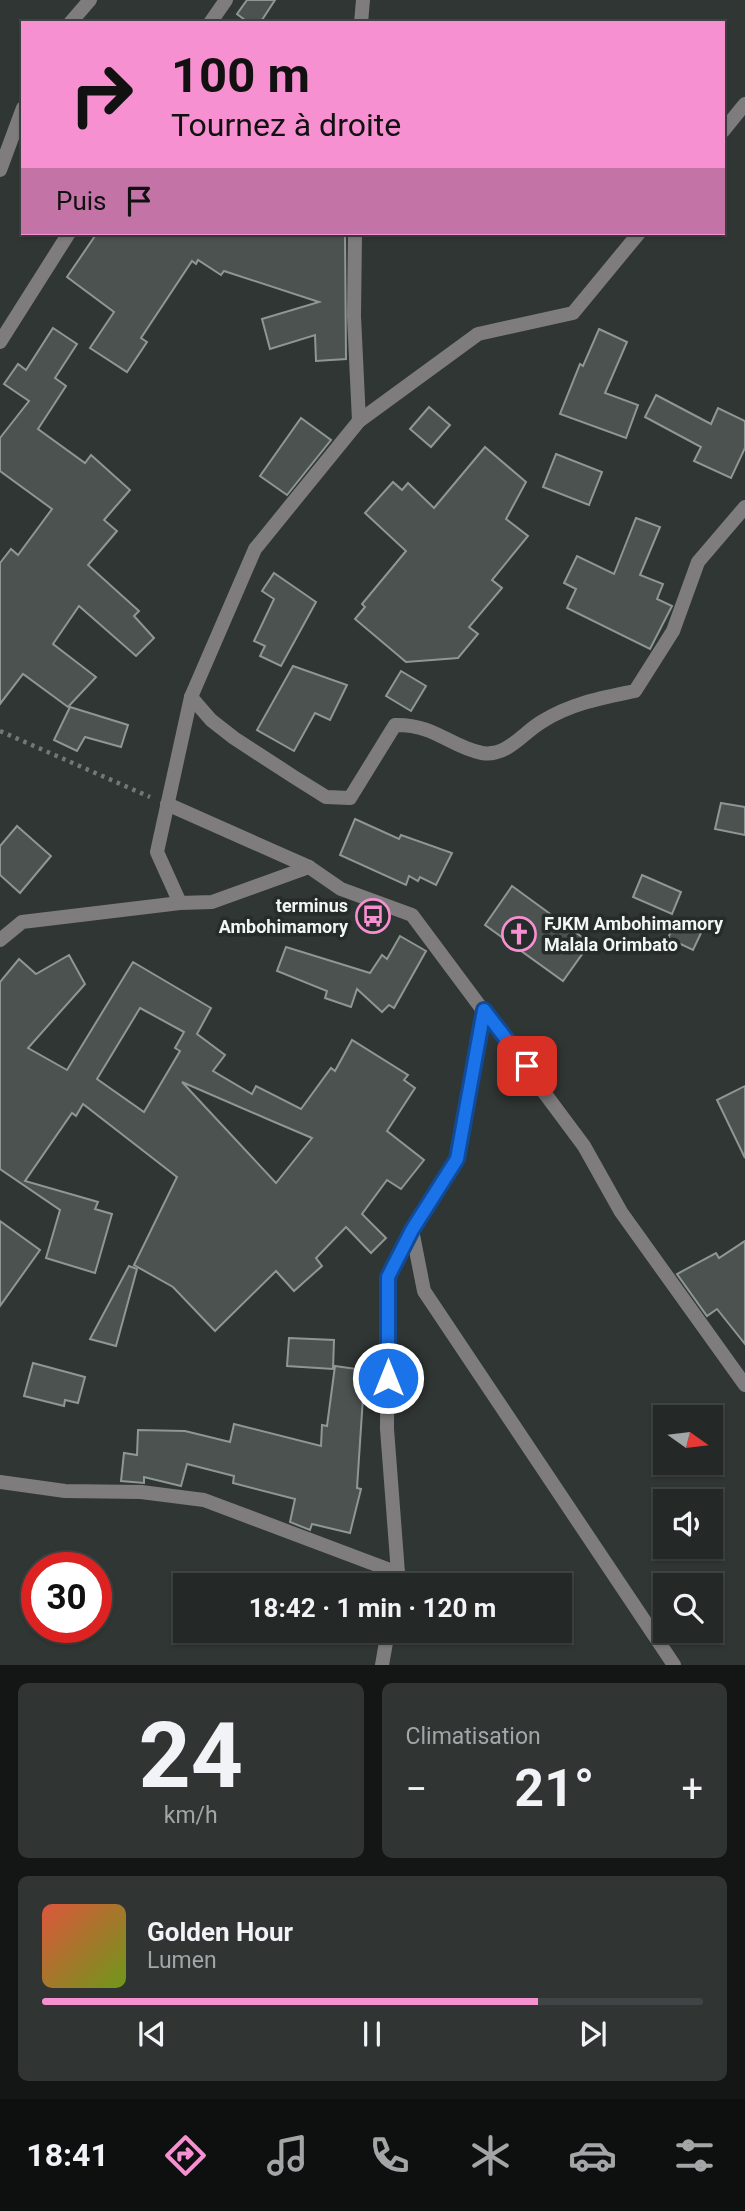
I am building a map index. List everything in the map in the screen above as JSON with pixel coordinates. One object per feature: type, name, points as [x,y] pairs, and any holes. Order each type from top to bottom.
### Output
[{"type":"street","points":[[72,21],[90,0]]},
{"type":"street","points":[[211,21],[226,0]]},
{"type":"street","points":[[361,21],[363,0]]},
{"type":"street","points":[[725,129],[745,104]]},
{"type":"street","points":[[0,170],[21,113]]},
{"type":"street","points":[[0,342],[68,235]]},
{"type":"street","points":[[355,235],[354,316],[359,421]]},
{"type":"street","points":[[180,903],[157,852],[167,804],[191,697],[255,549],[359,421],[478,334],[573,313],[637,235]]},
{"type":"street","points":[[191,697],[211,720],[234,738],[326,797],[351,798],[395,724],[416,724],[483,753],[512,746],[540,722],[575,704],[635,691],[673,631],[698,562],[745,507]]},
{"type":"street","points":[[167,804],[309,867],[341,889],[412,915],[584,1146],[621,1212],[745,1385]]},
{"type":"street","points":[[0,940],[22,922],[180,903],[212,902],[309,867]]},
{"type":"street","points":[[397,1573],[387,1429],[388,1277],[412,1230],[457,1159],[484,1010]]},
{"type":"street","points":[[412,1230],[424,1291],[674,1665]]},
{"type":"street","points":[[0,1482],[65,1491],[141,1492],[205,1500],[382,1573]]},
{"type":"street","points":[[382,1665],[386,1643]]},
{"type":"path","points":[[0,731],[167,804]]},
{"type":"building","points":[[247,0],[275,0],[261,21],[246,21],[237,14]]},
{"type":"building","points":[[96,235],[345,235],[346,359],[316,361],[315,335],[270,349],[262,319],[319,302],[224,271],[221,275],[198,260],[196,264],[192,261],[141,338],[147,342],[127,372],[90,348],[114,312],[67,277]]},
{"type":"building","points":[[53,328],[77,344],[55,378],[66,386],[38,429],[85,463],[91,455],[130,490],[104,520],[117,531],[88,565],[139,611],[134,616],[154,638],[136,656],[79,606],[53,644],[96,677],[68,707],[23,674],[0,704],[0,563],[11,549],[18,555],[52,509],[0,471],[0,438],[29,401],[4,384],[18,364],[26,370]]},
{"type":"building","points":[[599,329],[627,342],[605,393],[638,405],[626,438],[560,414],[580,364],[583,366]]},
{"type":"building","points":[[656,395],[711,424],[718,408],[745,421],[745,448],[731,478],[694,461],[701,447],[645,417]]},
{"type":"building","points":[[429,407],[450,425],[431,447],[410,429]]},
{"type":"building","points":[[301,418],[331,440],[287,495],[260,476]]},
{"type":"building","points":[[485,447],[526,482],[506,519],[528,536],[492,580],[502,588],[469,627],[478,634],[458,658],[406,662],[355,619],[365,607],[362,604],[406,551],[365,513],[393,482],[402,490],[408,483],[434,508]]},
{"type":"building","points":[[556,454],[602,472],[589,505],[543,487]]},
{"type":"building","points":[[636,518],[660,527],[640,575],[663,584],[657,599],[672,606],[650,649],[567,608],[576,589],[564,583],[577,556],[614,574]]},
{"type":"building","points":[[274,573],[316,602],[281,666],[260,656],[265,646],[254,641],[274,599],[262,591]]},
{"type":"building","points":[[293,666],[347,685],[330,720],[315,713],[294,751],[257,730]]},
{"type":"building","points":[[401,671],[426,686],[411,711],[386,696]]},
{"type":"building","points":[[70,707],[128,725],[121,747],[85,737],[77,751],[54,740]]},
{"type":"building","points":[[721,803],[745,807],[745,835],[715,829]]},
{"type":"building","points":[[355,819],[399,839],[401,835],[452,853],[436,885],[420,877],[418,881],[409,876],[406,885],[340,855]]},
{"type":"building","points":[[17,826],[51,856],[20,893],[0,875],[0,846]]},
{"type":"building","points":[[642,875],[681,892],[672,914],[633,897]]},
{"type":"building","points":[[512,886],[590,943],[563,981],[485,925]]},
{"type":"building","points":[[677,919],[702,931],[693,950],[668,938]]},
{"type":"building","points":[[400,936],[426,951],[394,1008],[389,1005],[382,1012],[357,989],[351,1007],[325,998],[327,991],[277,971],[286,947],[370,973],[382,955],[387,959]]},
{"type":"building","points":[[69,955],[85,984],[28,1048],[67,1070],[133,962],[211,1008],[197,1034],[225,1055],[213,1071],[252,1094],[256,1086],[301,1109],[331,1068],[335,1071],[352,1040],[408,1075],[404,1080],[415,1088],[387,1131],[424,1160],[401,1189],[387,1180],[362,1214],[386,1238],[371,1253],[346,1227],[316,1258],[322,1266],[294,1291],[276,1271],[215,1331],[173,1287],[134,1265],[177,1177],[83,1104],[76,1116],[72,1113],[25,1181],[98,1202],[95,1209],[112,1214],[95,1273],[46,1258],[60,1210],[0,1169],[0,982],[19,959],[36,974]],"holes":[[[140,1008],[184,1032],[175,1048],[180,1051],[144,1112],[97,1079]],[[182,1082],[272,1121],[312,1138],[276,1183]]]},
{"type":"building","points":[[745,1086],[745,1158],[717,1100]]},
{"type":"building","points":[[0,1221],[40,1250],[0,1306]]},
{"type":"building","points":[[745,1241],[745,1344],[717,1309],[707,1316],[677,1274],[716,1253],[719,1258]]},
{"type":"building","points":[[129,1266],[137,1269],[116,1346],[90,1339]]},
{"type":"building","points":[[289,1338],[334,1340],[333,1369],[287,1366]]},
{"type":"building","points":[[33,1363],[85,1377],[78,1403],[65,1400],[64,1406],[24,1396]]},
{"type":"building","points":[[335,1366],[371,1371],[368,1397],[363,1397],[357,1488],[361,1489],[350,1533],[312,1524],[310,1530],[290,1522],[295,1499],[233,1483],[234,1476],[187,1464],[181,1486],[144,1477],[144,1483],[121,1481],[124,1453],[137,1455],[138,1430],[185,1431],[230,1442],[234,1424],[321,1446],[322,1425],[327,1426]]},
{"type":"place","name":"terminus Ambohimamory","points":[[373,916]]},
{"type":"place","name":"FJKM Ambohimamory Malala Orimbato","points":[[519,934]]},
{"type":"route","points":[[388,1378],[388,1277],[412,1230],[457,1159],[484,1010],[527,1066]]}]
